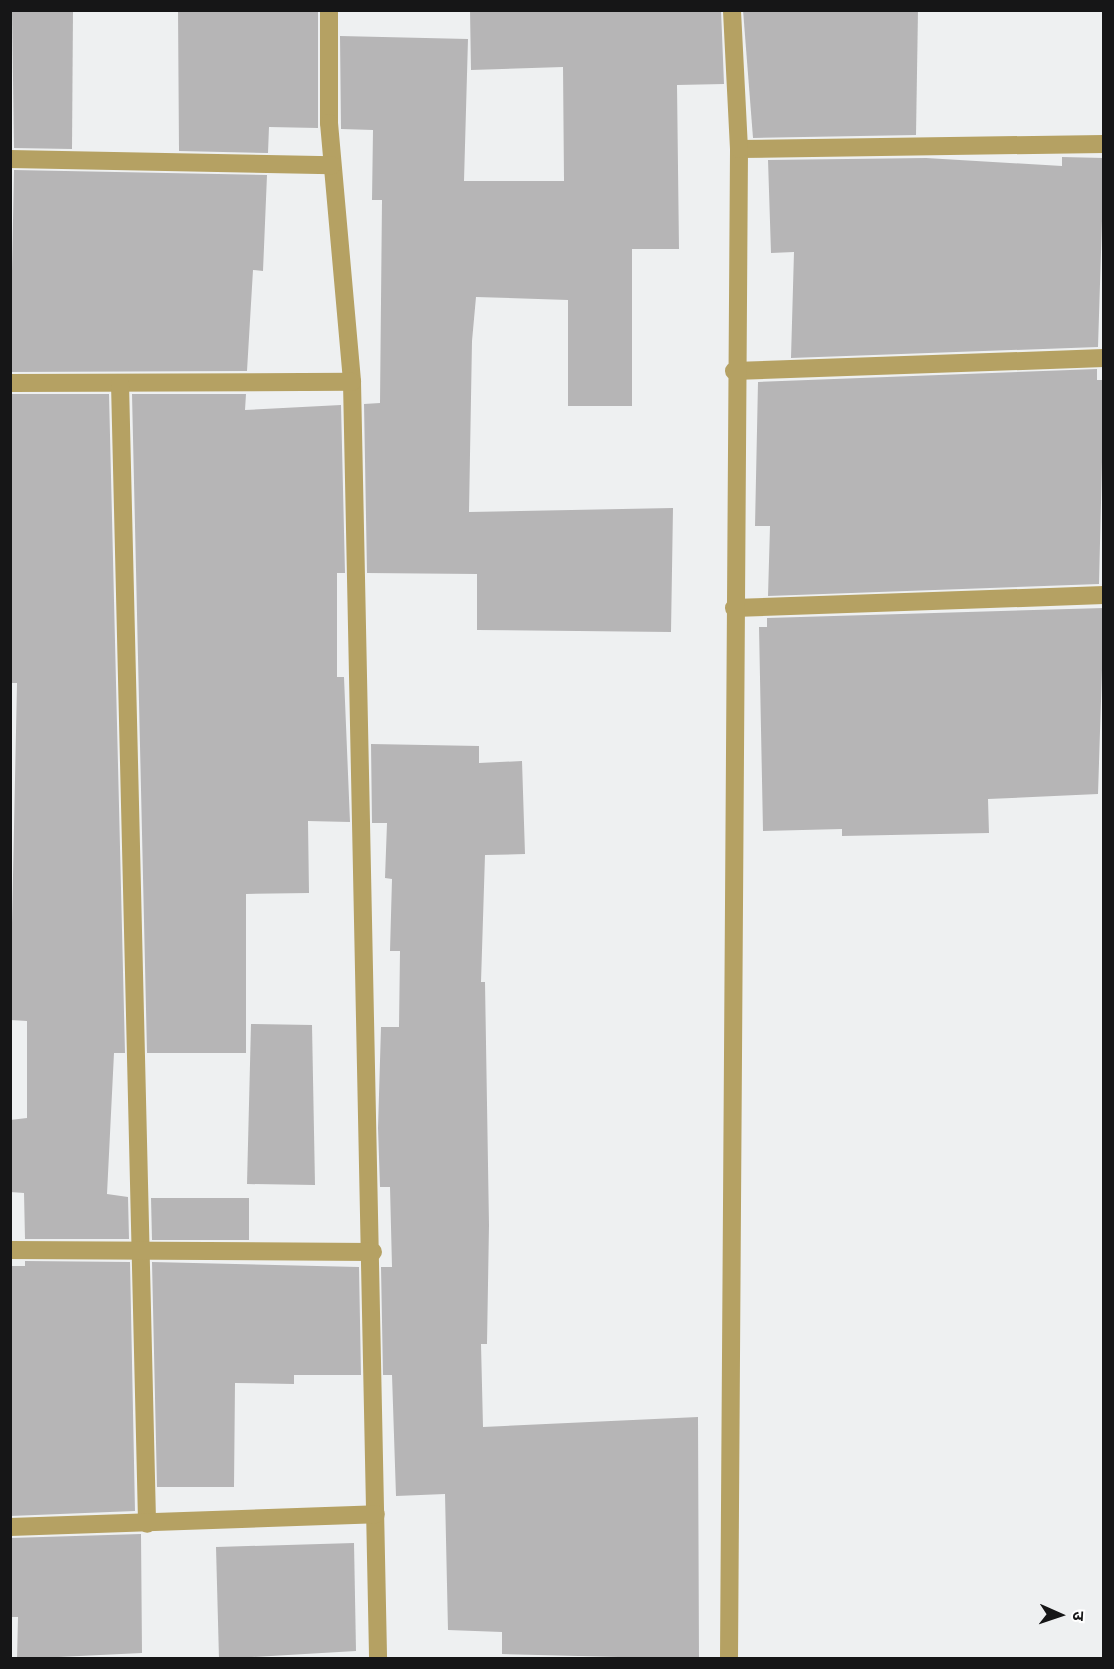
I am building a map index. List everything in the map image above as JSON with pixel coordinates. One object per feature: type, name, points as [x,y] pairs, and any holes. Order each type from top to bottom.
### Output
[{"type":"street","points":[[329,10],[332,165],[352,382],[373,1252],[378,1659]]},
{"type":"street","points":[[729,1659],[734,371],[739,149],[732,10]]},
{"type":"street","points":[[739,149],[1104,144]]},
{"type":"street","points":[[10,159],[332,165]]},
{"type":"street","points":[[734,371],[1104,358]]},
{"type":"street","points":[[10,383],[352,382]]},
{"type":"street","points":[[120,383],[147,1524]]},
{"type":"street","points":[[734,608],[1104,595]]},
{"type":"street","points":[[10,1250],[373,1252]]},
{"type":"street","points":[[10,1527],[147,1524],[376,1514]]},
{"type":"building","points":[[12,10],[73,10],[72,149],[14,148]]},
{"type":"building","points":[[178,10],[318,10],[318,128],[269,127],[268,153],[179,151]]},
{"type":"building","points":[[470,10],[721,10],[724,84],[677,85],[679,249],[632,249],[632,406],[568,406],[568,300],[476,297],[472,341],[469,512],[673,508],[671,632],[477,630],[477,574],[367,573],[364,404],[380,403],[382,200],[372,200],[373,130],[341,129],[340,36],[468,39],[464,181],[564,181],[563,67],[471,70]]},
{"type":"building","points":[[743,10],[918,10],[916,135],[753,138]]},
{"type":"building","points":[[1062,157],[1104,158],[1098,347],[791,358],[794,252],[771,253],[768,160],[926,158],[1062,166]]},
{"type":"building","points":[[14,170],[267,175],[263,271],[253,270],[247,371],[10,372]]},
{"type":"building","points":[[1097,369],[1097,380],[1104,380],[1099,584],[768,596],[770,526],[755,526],[758,382]]},
{"type":"building","points":[[10,394],[109,394],[125,1053],[114,1053],[107,1194],[128,1197],[129,1239],[25,1239],[24,1193],[10,1192],[10,1120],[27,1118],[27,1021],[10,1020],[17,683],[12,683]]},
{"type":"building","points":[[132,394],[246,394],[245,410],[341,405],[345,573],[337,573],[337,677],[344,677],[350,822],[308,821],[309,893],[246,894],[246,1053],[147,1053]]},
{"type":"building","points":[[1104,608],[1098,794],[988,799],[989,833],[842,836],[842,829],[763,831],[759,627],[767,627],[767,618]]},
{"type":"building","points":[[371,744],[479,746],[479,763],[522,761],[525,854],[485,855],[481,982],[485,982],[489,1225],[487,1344],[481,1344],[483,1427],[698,1417],[699,1659],[502,1654],[502,1632],[448,1630],[445,1494],[396,1496],[392,1375],[383,1375],[381,1267],[392,1267],[390,1187],[380,1187],[378,1128],[381,1027],[399,1027],[400,951],[390,951],[392,879],[385,878],[387,823],[372,823]]},
{"type":"building","points":[[251,1024],[312,1025],[315,1185],[247,1184]]},
{"type":"building","points":[[151,1198],[249,1198],[249,1240],[152,1240]]},
{"type":"building","points":[[25,1261],[130,1262],[135,1511],[10,1516],[10,1266],[25,1266]]},
{"type":"building","points":[[152,1262],[359,1267],[361,1375],[294,1375],[294,1384],[235,1383],[234,1487],[157,1487]]},
{"type":"building","points":[[141,1534],[142,1653],[17,1659],[18,1617],[10,1617],[10,1538]]},
{"type":"building","points":[[354,1543],[356,1651],[219,1659],[216,1547]]}]
